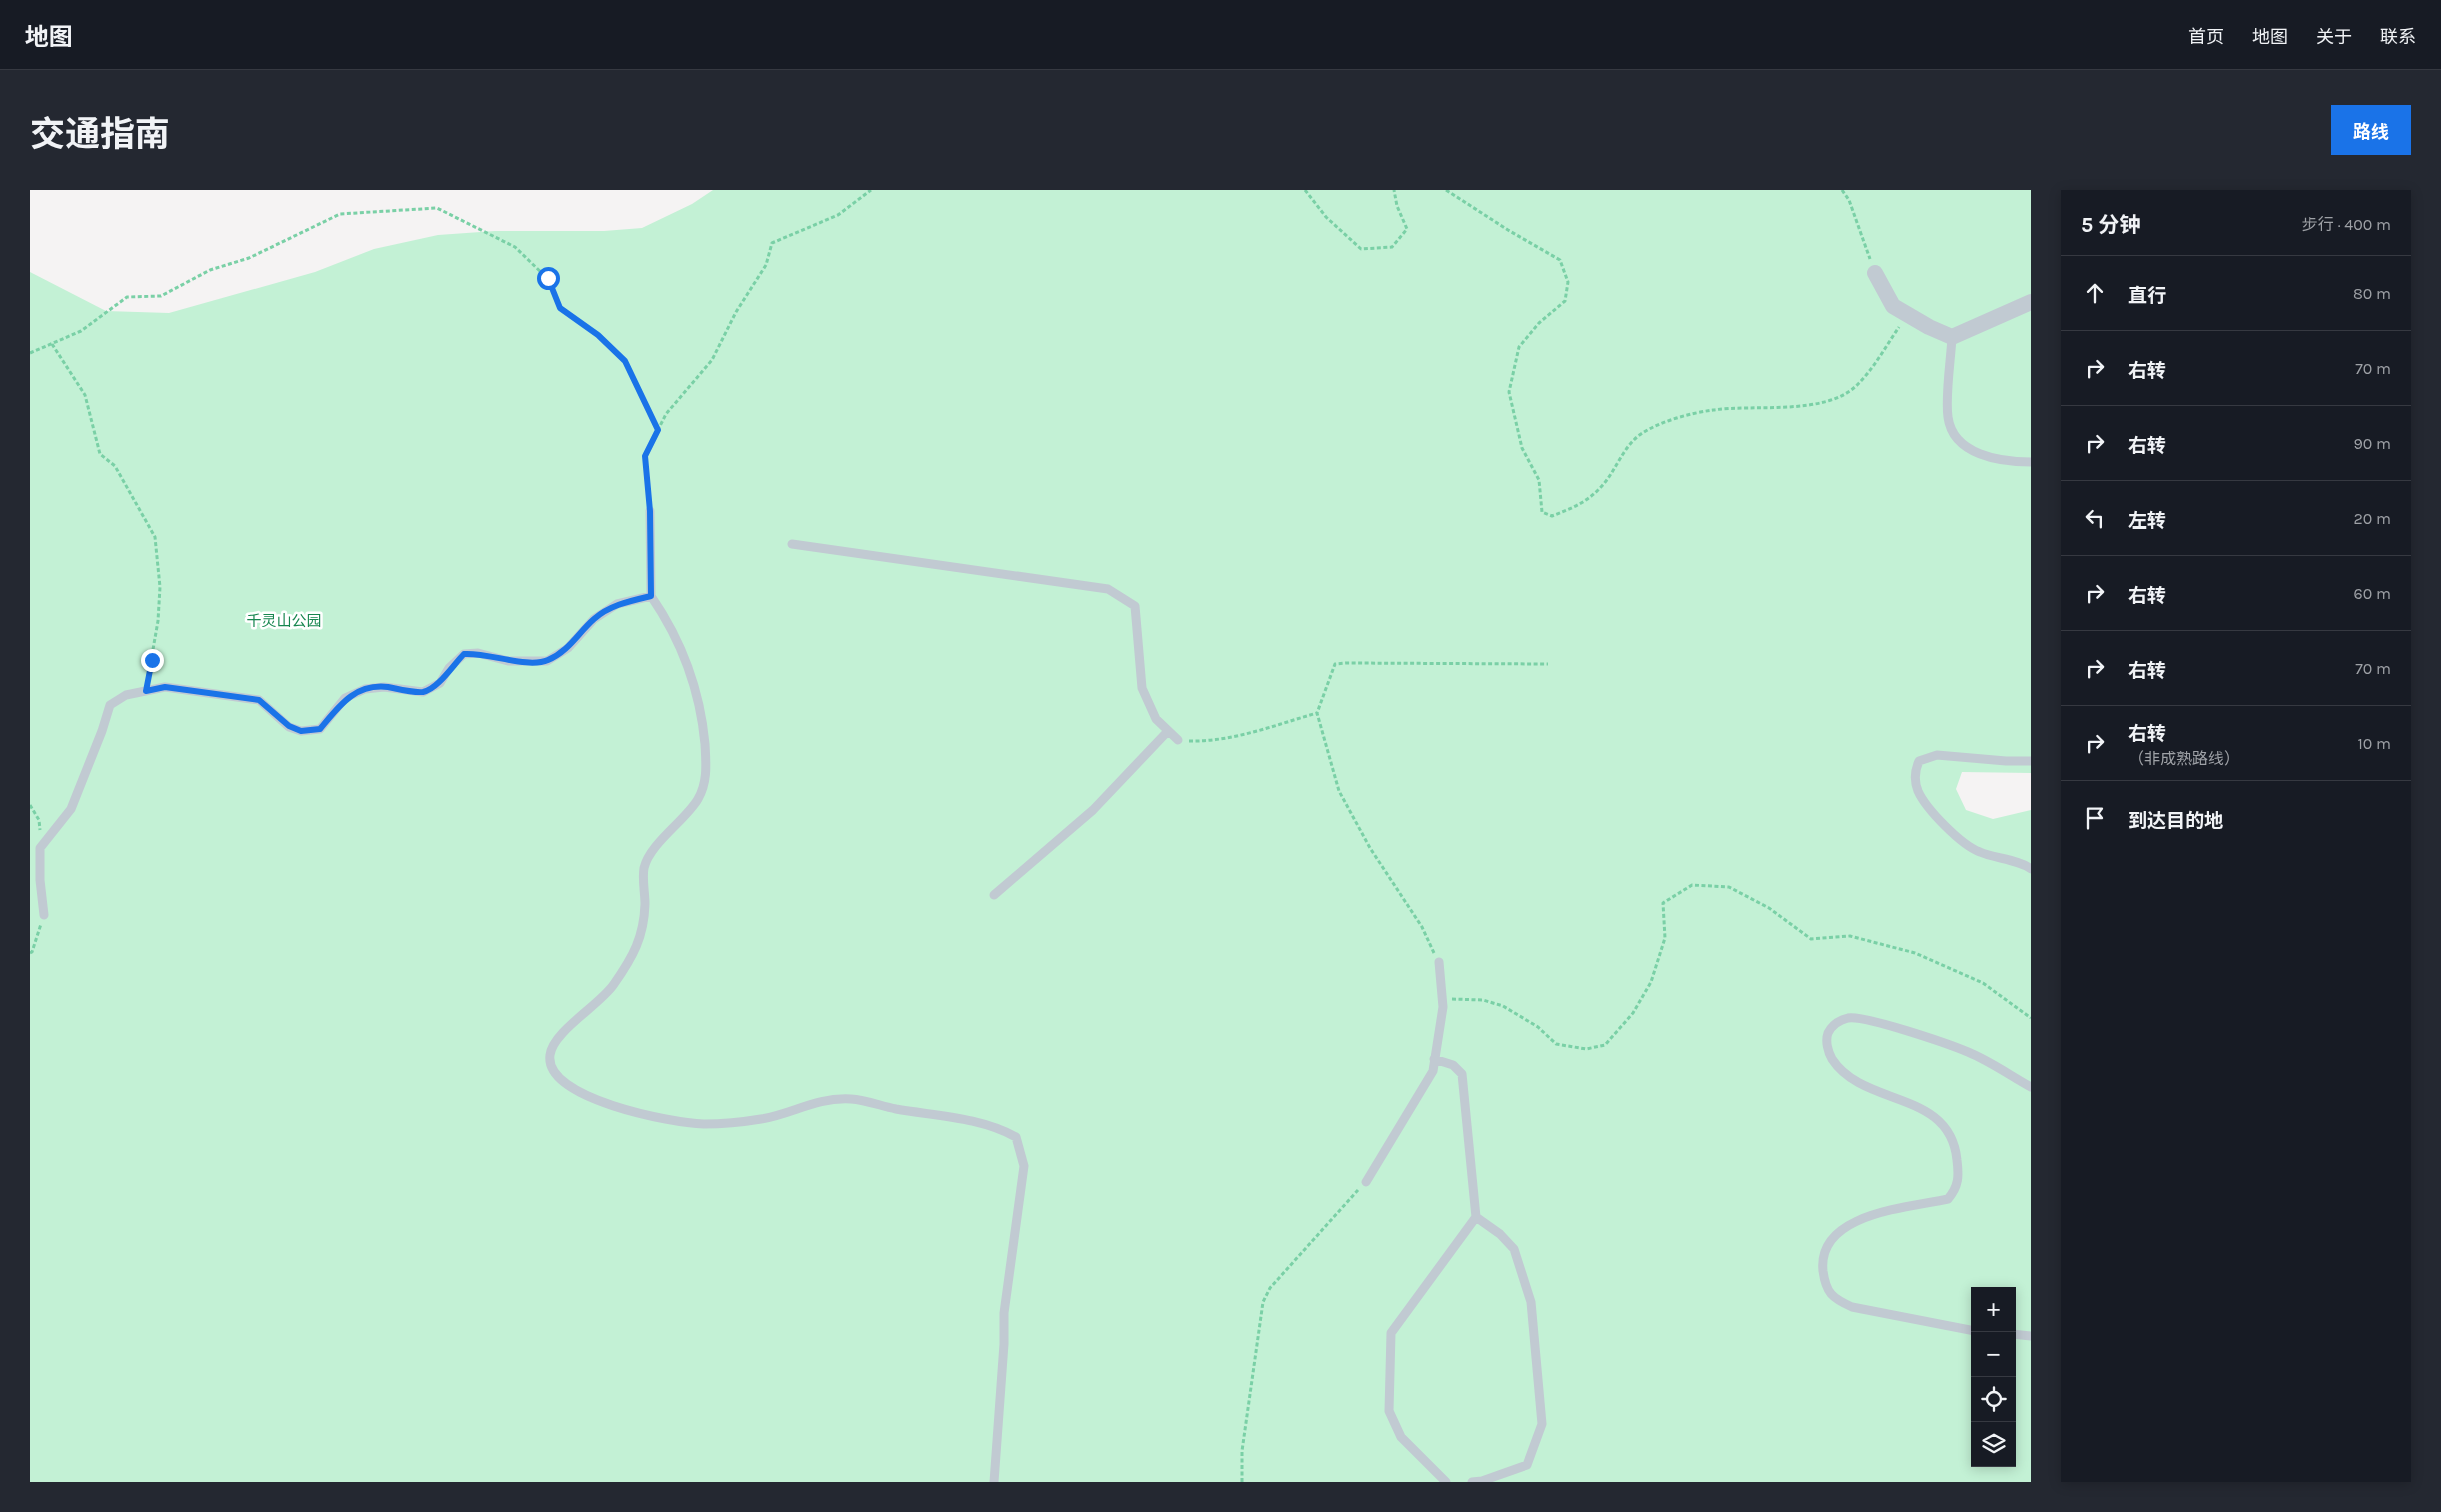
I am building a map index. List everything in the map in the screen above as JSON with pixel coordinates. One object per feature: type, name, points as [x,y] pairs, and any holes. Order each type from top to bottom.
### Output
[{"type":"street","points":[[1875,273],[1893,306],[1952,337],[2031,302]]},
{"type":"lane","points":[[1952,337],[1948,418],[1955,436],[1980,455],[2013,462],[2031,462]]},
{"type":"lane","points":[[650,511],[651,596],[665,618],[689,666],[702,715],[706,782],[698,801],[660,842],[644,867],[644,930],[631,960],[608,993],[570,1026],[552,1047],[549,1057],[551,1068],[564,1083],[588,1098],[656,1116],[704,1124],[763,1119],[814,1102],[851,1099],[964,1120],[1003,1130],[1016,1137],[1024,1166],[1004,1313],[1004,1344],[994,1482]]},
{"type":"lane","points":[[792,544],[1108,589],[1135,606],[1142,688],[1156,719],[1178,740]]},
{"type":"lane","points":[[44,915],[40,880],[40,848],[71,809],[102,731],[110,705],[126,695],[165,687],[259,700],[289,726],[301,731],[320,729],[345,698],[365,689],[384,687],[423,692],[440,682],[450,668],[464,654],[478,653],[508,661],[547,661],[568,648],[594,619],[617,604],[651,596]]},
{"type":"lane","points":[[994,895],[1093,810],[1168,731]]},
{"type":"lane","points":[[2031,761],[2006,761],[1937,755],[1919,761],[1914,771],[1918,791],[1947,829],[1963,843],[1979,852],[2031,869]]},
{"type":"lane","points":[[1366,1182],[1433,1071],[1443,1007],[1439,962]]},
{"type":"lane","points":[[1971,1330],[1852,1307],[1838,1300],[1825,1288],[1822,1259],[1831,1239],[1844,1226],[1866,1217],[1948,1199],[1955,1191],[1959,1177],[1956,1144],[1940,1121],[1919,1107],[1856,1082],[1832,1059],[1826,1042],[1829,1032],[1836,1022],[1850,1018],[1870,1020],[1969,1052],[2031,1087]]},
{"type":"lane","points":[[1434,1059],[1453,1066],[1462,1074],[1476,1217],[1391,1333],[1389,1411],[1401,1437],[1446,1482]]},
{"type":"lane","points":[[1472,1482],[1482,1481],[1527,1465],[1542,1424],[1531,1302],[1514,1249],[1500,1234],[1476,1217]]},
{"type":"lane","points":[[2016,1334],[2031,1336]]},
{"type":"path","points":[[650,511],[645,456],[666,414],[712,360],[736,312],[766,265],[772,243],[838,215],[871,190]]},
{"type":"path","points":[[1305,190],[1326,217],[1362,249],[1392,247],[1407,229],[1394,190]]},
{"type":"path","points":[[1446,190],[1508,230],[1560,260],[1568,282],[1565,301],[1539,323],[1519,347],[1509,392],[1522,448],[1539,480],[1542,512],[1552,516],[1578,507],[1601,488],[1622,454],[1641,434],[1670,421],[1714,410],[1762,409],[1834,400],[1856,386],[1908,315]]},
{"type":"path","points":[[1842,190],[1849,200],[1875,273]]},
{"type":"path","points":[[30,354],[81,332],[127,297],[161,296],[210,270],[249,258],[340,214],[437,208],[515,247],[548,278],[560,308],[598,335],[625,361],[658,430]]},
{"type":"path","points":[[52,344],[85,395],[100,454],[115,466],[155,537],[160,587],[158,621],[146,691]]},
{"type":"path","points":[[1439,962],[1422,927],[1370,848],[1339,791],[1317,713],[1335,664],[1346,662],[1548,664]]},
{"type":"path","points":[[1178,740],[1213,741],[1250,733],[1317,713]]},
{"type":"path","points":[[30,805],[40,820],[40,848]]},
{"type":"path","points":[[1442,999],[1483,1000],[1503,1006],[1538,1027],[1556,1044],[1586,1049],[1606,1045],[1633,1013],[1651,982],[1665,938],[1663,903],[1692,886],[1729,887],[1769,908],[1811,939],[1850,936],[1914,953],[1983,983],[2031,1018]]},
{"type":"path","points":[[30,953],[32,952],[44,915]]},
{"type":"path","points":[[1242,1482],[1242,1451],[1263,1302],[1270,1288],[1366,1182]]},
{"type":"green space","name":"千灵山公园","points":[[713,190],[2031,190],[2031,773],[1962,772],[1956,789],[1966,810],[1993,819],[2031,810],[2031,1482],[30,1482],[30,272],[106,311],[169,313],[315,272],[374,249],[438,235],[495,231],[604,231],[642,228],[692,204]]},
{"type":"route","points":[[152,660],[146,691],[165,687],[259,700],[289,726],[301,731],[320,729],[345,698],[365,689],[384,687],[423,692],[440,682],[450,668],[464,654],[478,653],[508,661],[547,661],[568,648],[594,619],[617,604],[651,596],[650,511],[645,456],[658,430],[625,361],[598,335],[560,308],[548,278]]}]
